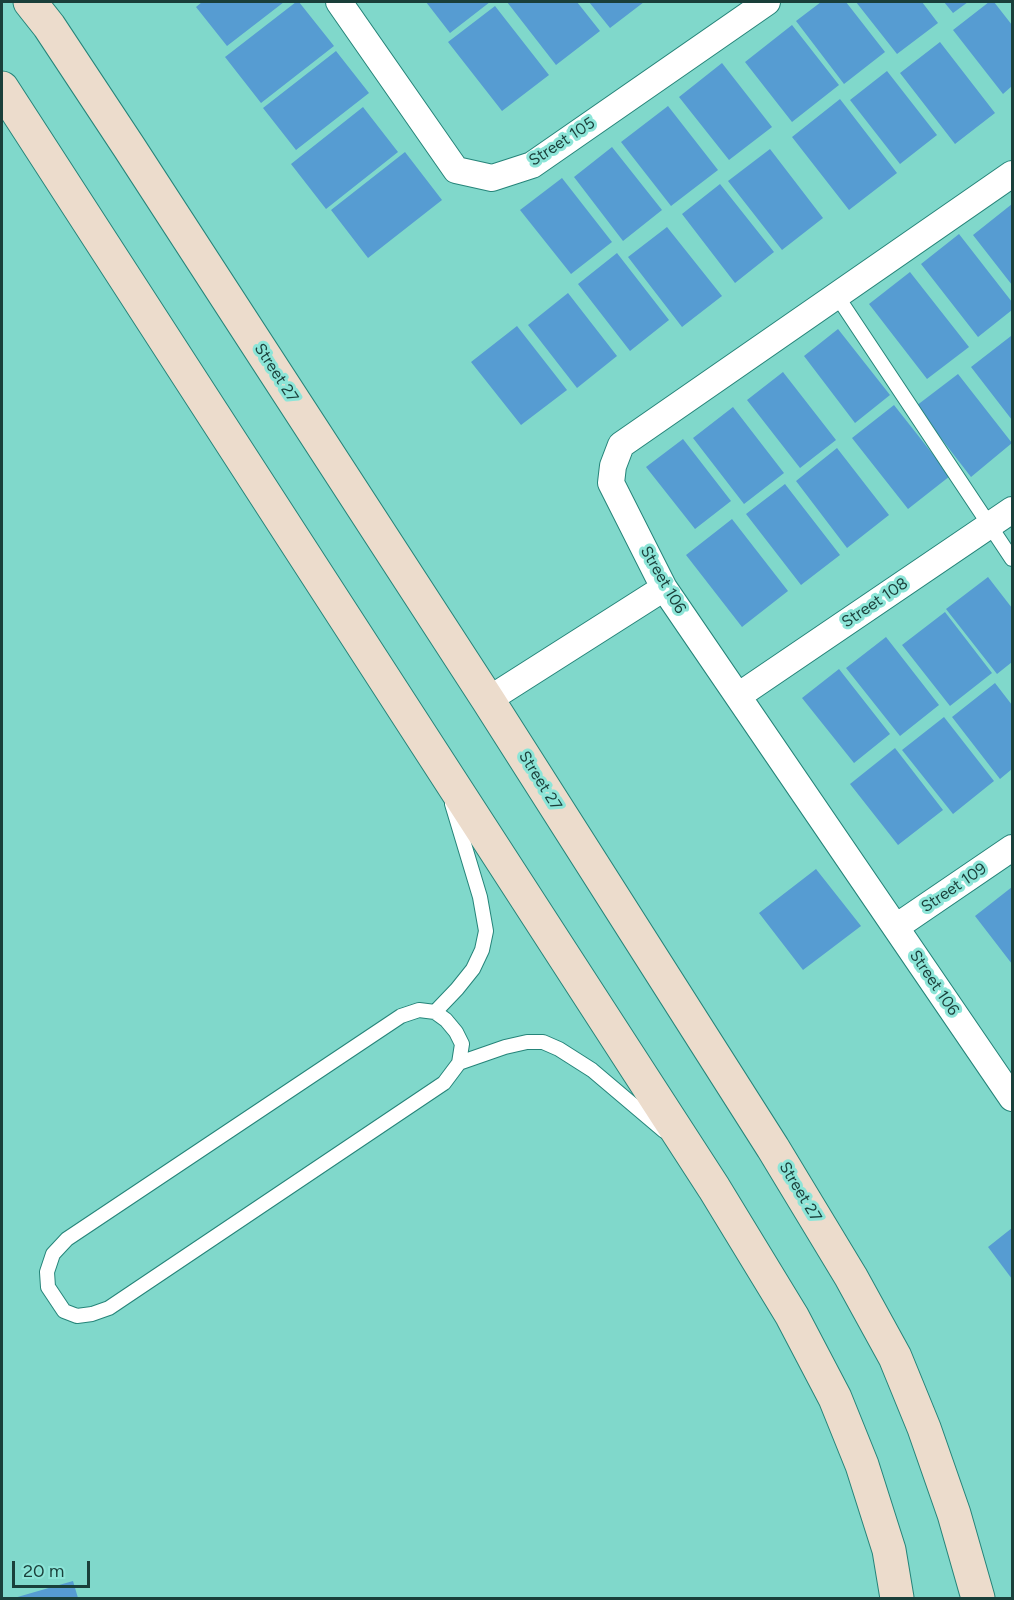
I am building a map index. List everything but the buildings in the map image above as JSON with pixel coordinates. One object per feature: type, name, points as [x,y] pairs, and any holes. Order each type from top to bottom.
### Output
[{"type":"main road","name":"Street 27","points":[[30,2],[50,26],[488,699],[773,1148],[857,1287],[895,1357],[924,1428],[954,1514],[978,1599]]},
{"type":"main road","points":[[2,88],[692,1155],[792,1316],[835,1398],[862,1464],[889,1550],[897,1599]]},
{"type":"street","name":"Street 105","points":[[339,2],[456,170],[492,178],[532,165],[767,2]]},
{"type":"street","name":"Street 106","points":[[1012,174],[621,445],[613,466],[611,483],[664,588],[1012,1098]]},
{"type":"street","name":"Street 108","points":[[738,696],[1012,510]]},
{"type":"street","points":[[488,699],[664,588]]},
{"type":"street","name":"Street 109","points":[[896,927],[1012,848]]},
{"type":"lane","points":[[837,296],[1012,559]]},
{"type":"lane","points":[[435,1012],[458,989],[473,969],[482,950],[486,931],[480,897],[442,768]]},
{"type":"lane","points":[[418,1010],[435,1012],[446,1020],[462,1044],[459,1063],[453,1073],[437,1089],[109,1308],[77,1316],[64,1311],[48,1287],[47,1272],[53,1254],[67,1239],[401,1016],[418,1010]]},
{"type":"lane","points":[[459,1063],[505,1047],[527,1042],[543,1042],[559,1049],[592,1070],[692,1155]]}]
